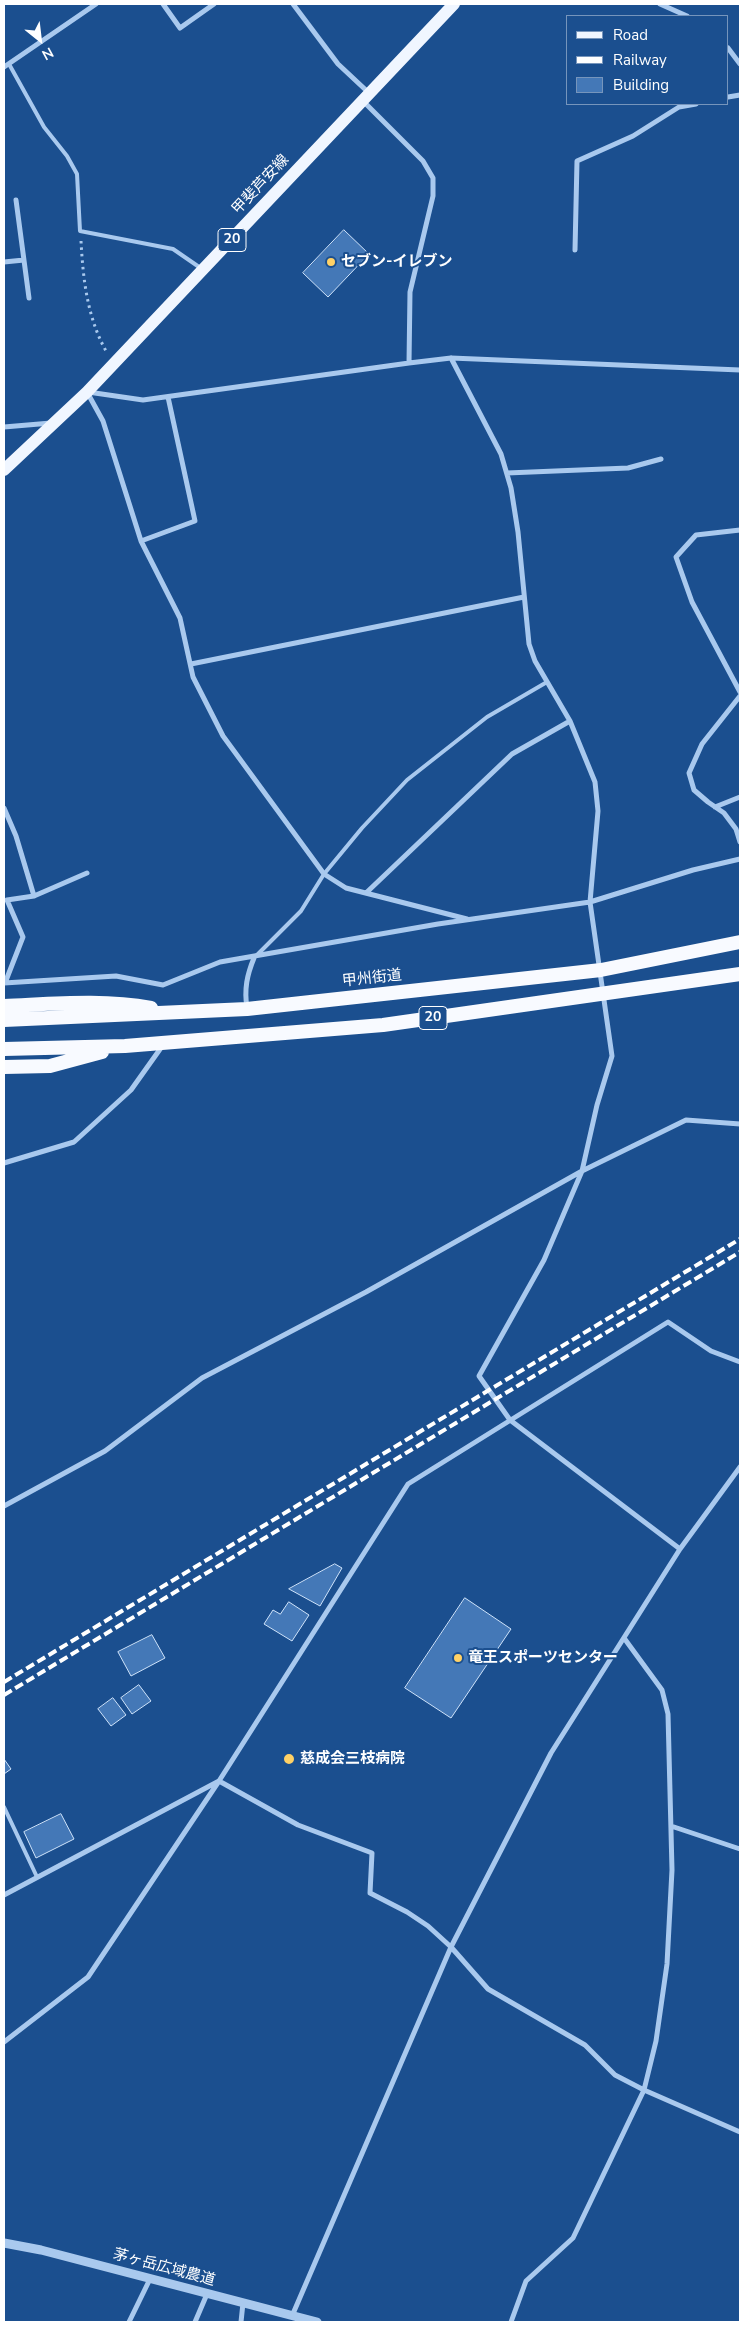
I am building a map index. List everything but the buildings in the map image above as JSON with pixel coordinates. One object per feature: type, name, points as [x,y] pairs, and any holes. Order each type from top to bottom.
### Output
[{"type":"highway","name":"甲州街道","points":[[4,1020],[247,1009],[600,970],[740,942]]},
{"type":"highway","name":"20","points":[[4,1048],[125,1046],[383,1025],[740,974]]},
{"type":"highway","name":"20","points":[[4,1006],[111,1003],[177,1013]]},
{"type":"highway","name":"20","points":[[4,1067],[50,1066],[125,1046]]},
{"type":"main road","name":"甲斐芦安線","points":[[4,470],[87,392],[454,4]]},
{"type":"street","points":[[6,66],[96,4]]},
{"type":"street","points":[[163,4],[180,28],[214,4]]},
{"type":"street","points":[[293,4],[338,64],[423,161],[433,178],[433,196],[410,292],[409,363]]},
{"type":"street","points":[[660,4],[685,15]]},
{"type":"street","points":[[671,9],[678,4]]},
{"type":"street","points":[[729,49],[740,64]]},
{"type":"street","points":[[575,250],[577,161],[633,136],[679,107],[690,105]]},
{"type":"street","points":[[16,200],[29,298]]},
{"type":"street","points":[[4,262],[24,260]]},
{"type":"street","points":[[450,358],[501,454],[507,474],[518,532],[529,644],[535,661],[570,721],[595,782],[598,811],[590,902],[605,994],[612,1056],[596,1105],[582,1171],[544,1260],[480,1376],[510,1420],[680,1549]]},
{"type":"street","points":[[87,392],[143,400],[450,358],[740,370]]},
{"type":"street","points":[[87,392],[103,421],[141,541],[180,618],[193,677],[224,736],[324,874],[346,888],[470,920]]},
{"type":"street","points":[[141,541],[195,521],[168,397]]},
{"type":"street","points":[[4,427],[55,422]]},
{"type":"street","points":[[507,474],[628,468],[661,459]]},
{"type":"street","points":[[740,530],[696,535],[676,557],[692,602],[740,692]]},
{"type":"street","points":[[191,664],[524,597]]},
{"type":"street","points":[[740,696],[702,744],[689,773],[694,790],[724,813],[736,829],[740,842]]},
{"type":"street","points":[[366,893],[512,754],[570,721]]},
{"type":"street","points":[[715,807],[740,798]]},
{"type":"street","points":[[4,808],[16,836],[34,896]]},
{"type":"street","points":[[87,873],[34,896],[7,900],[22,937],[4,983],[116,976],[163,985],[220,962],[590,902],[692,870],[740,859]]},
{"type":"street","points":[[247,1009],[246,983],[254,958]]},
{"type":"street","points":[[4,1163],[74,1142],[130,1090],[165,1043]]},
{"type":"street","points":[[4,1506],[105,1450],[202,1378],[366,1292],[582,1171],[686,1120],[740,1124]]},
{"type":"street","points":[[4,2042],[88,1978],[220,1781],[408,1484],[668,1322],[711,1351],[740,1362]]},
{"type":"street","points":[[292,2316],[451,1948],[551,1753],[680,1549],[740,1467]]},
{"type":"street","points":[[511,2322],[526,2281],[573,2238],[644,2090],[656,2040],[666,1964],[672,1870],[668,1714],[662,1690],[624,1638]]},
{"type":"street","points":[[4,1895],[220,1781]]},
{"type":"street","points":[[220,1781],[298,1825],[372,1852],[370,1893],[407,1912],[428,1926],[488,1989],[585,2045],[615,2075],[644,2090],[740,2132]]},
{"type":"street","points":[[671,1826],[740,1849]]},
{"type":"street","name":"茅ヶ岳広域農道","points":[[4,2243],[41,2250],[317,2322]]},
{"type":"street","points":[[130,2322],[150,2279]]},
{"type":"street","points":[[194,2322],[207,2294]]},
{"type":"street","points":[[241,2322],[243,2303]]},
{"type":"lane","points":[[6,66],[44,127],[67,156],[76,174],[80,231],[173,249],[203,270]]},
{"type":"lane","points":[[254,958],[301,911],[324,874],[362,828],[408,780],[487,717],[547,682]]},
{"type":"lane","points":[[4,1807],[37,1877]]},
{"type":"path","points":[[80,231],[84,286],[100,341],[113,364]]},
{"type":"railway","points":[[4,1682],[740,1239]]},
{"type":"railway","points":[[4,1695],[740,1252]]},
{"type":"place","name":"セブン-イレブン","points":[[331,262]]},
{"type":"place","name":"竜王スポーツセンター","points":[[458,1658]]},
{"type":"place","name":"慈成会三枝病院","points":[[289,1759]]}]
